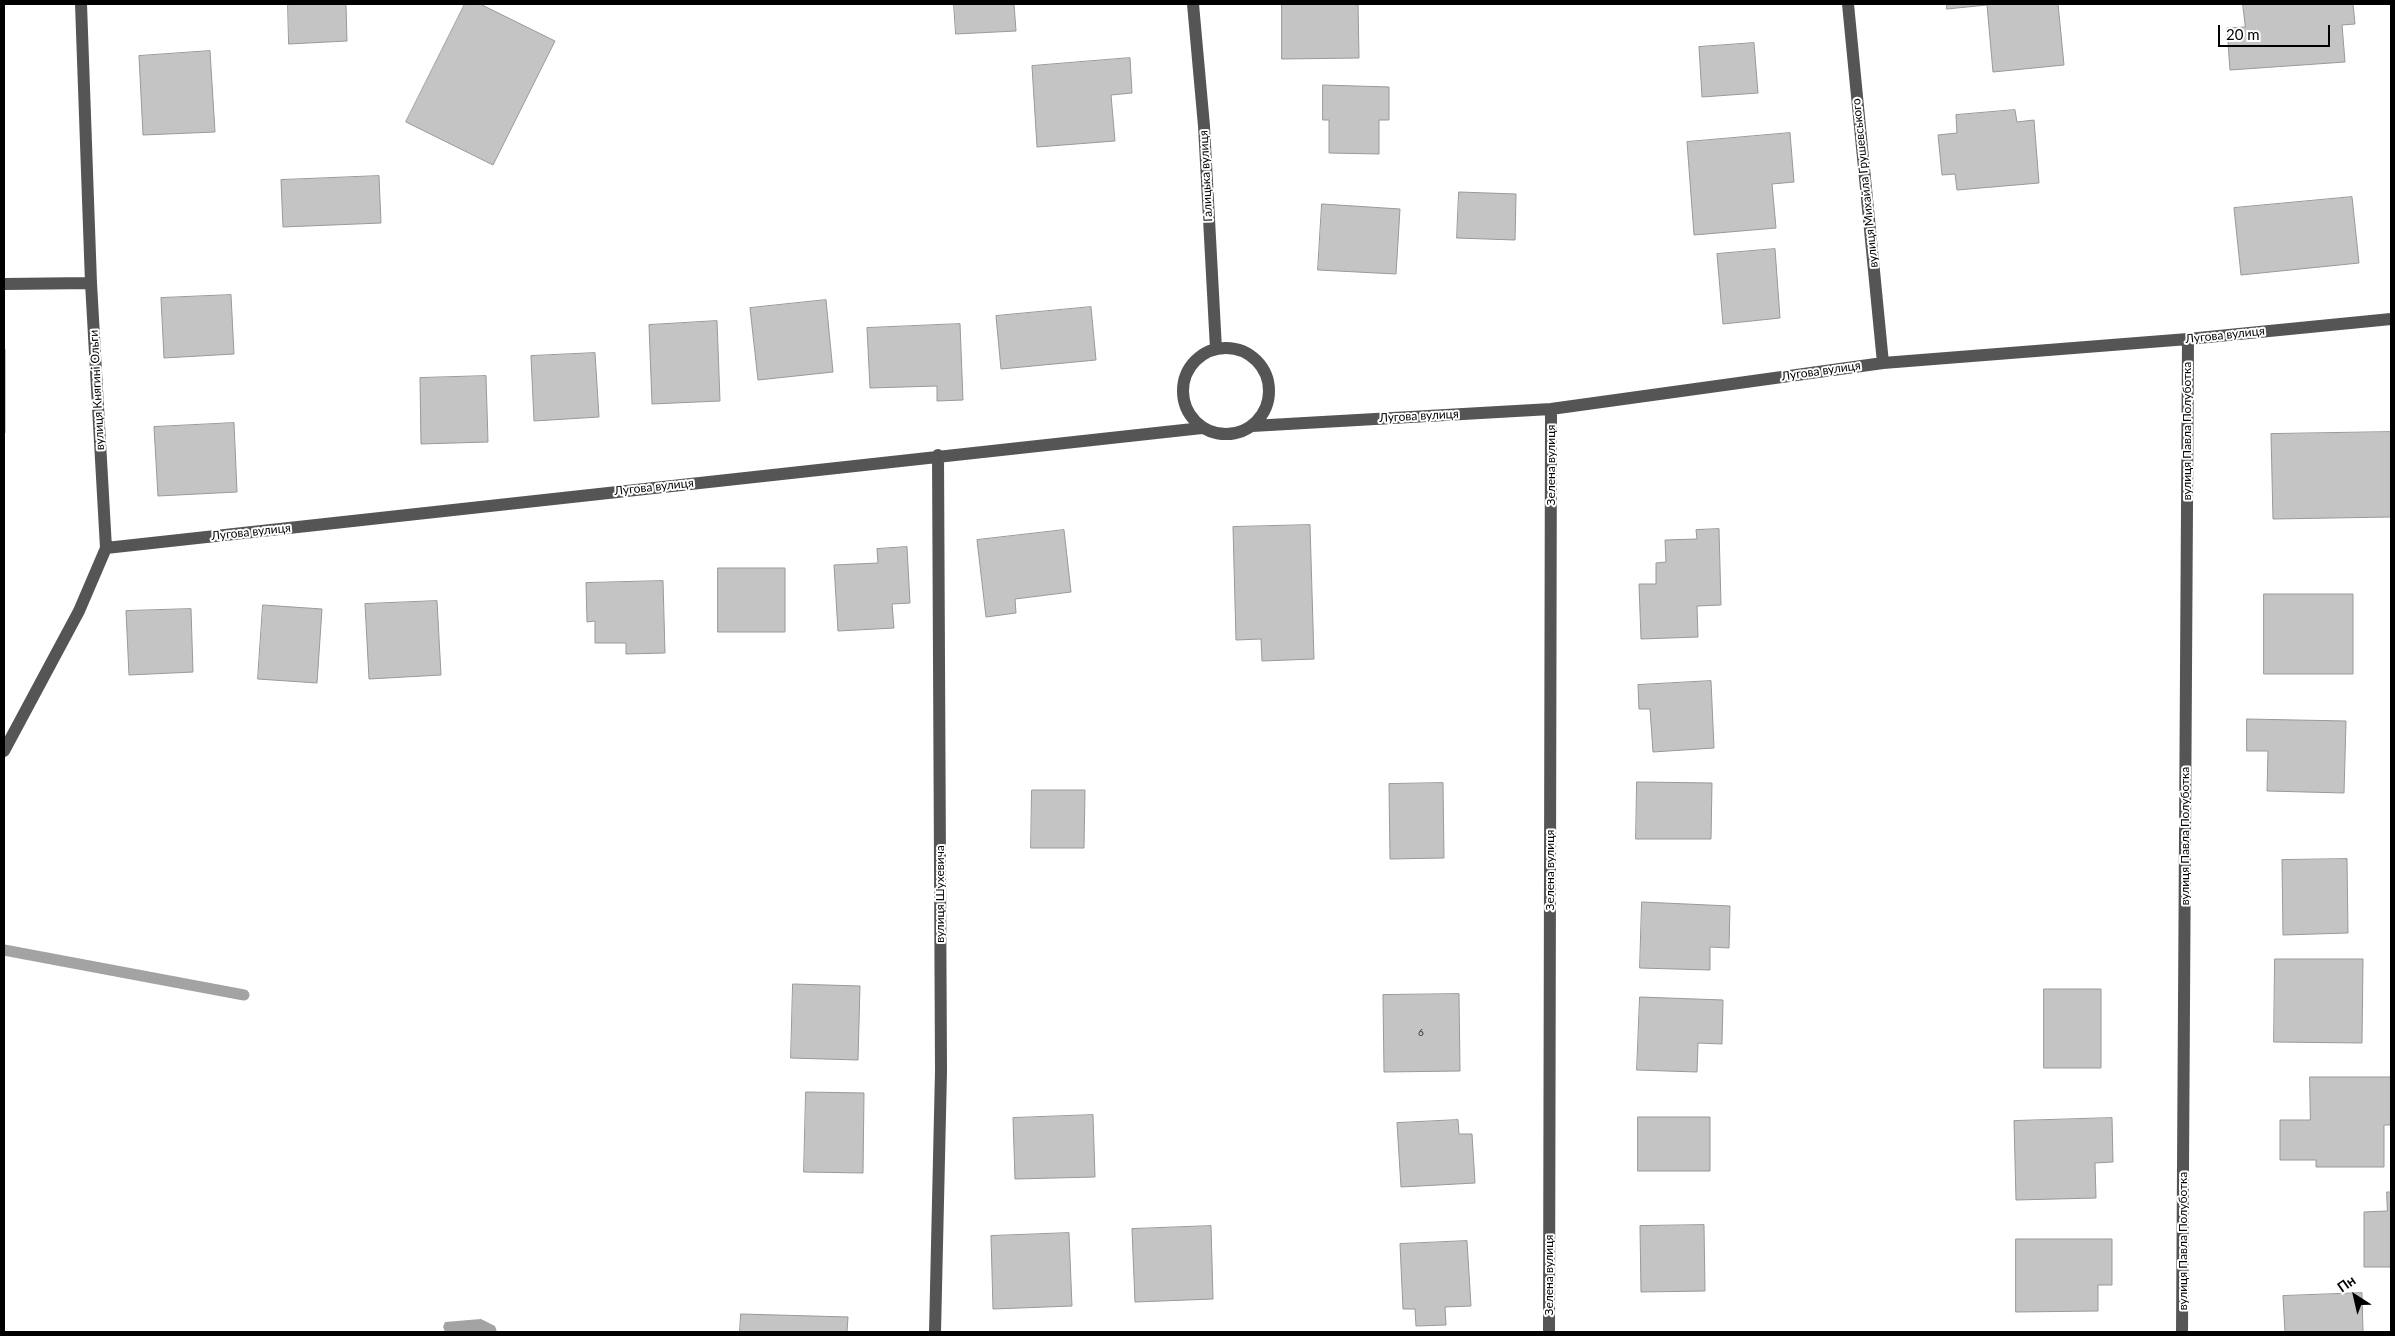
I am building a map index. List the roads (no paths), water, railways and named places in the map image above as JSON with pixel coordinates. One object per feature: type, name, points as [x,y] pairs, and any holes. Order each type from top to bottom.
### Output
[{"type":"street","name":"вулиця Княгині Ольги","points":[[4,752],[79,611],[106,548],[91,283],[81,4]]},
{"type":"street","name":"Галицька вулиця","points":[[1193,4],[1204,126],[1216,349]]},
{"type":"street","name":"вулиця Михайла Грушевського","points":[[1848,4],[1883,362]]},
{"type":"street","points":[[4,284],[91,283]]},
{"type":"street","name":"Лугова вулиця","points":[[1252,426],[1551,409],[1883,362],[2188,339],[2391,319]]},
{"type":"street","name":"вулиця Павла Полуботка","points":[[2182,1332],[2188,339]]},
{"type":"street","points":[[1232,347],[1248,352],[1260,363],[1268,379],[1270,396],[1264,413],[1252,426],[1236,433],[1218,434],[1202,428],[1190,415],[1184,400],[1183,383],[1190,367],[1201,355],[1216,349],[1232,347]]},
{"type":"street","name":"Зелена вулиця","points":[[1549,1332],[1551,409]]},
{"type":"street","name":"Лугова вулиця","points":[[106,548],[938,455],[1202,428]]},
{"type":"street","name":"вулиця Шухевича","points":[[935,1332],[940,1071],[938,455]]},
{"type":"waterway","points":[[4,950],[244,995]]}]
